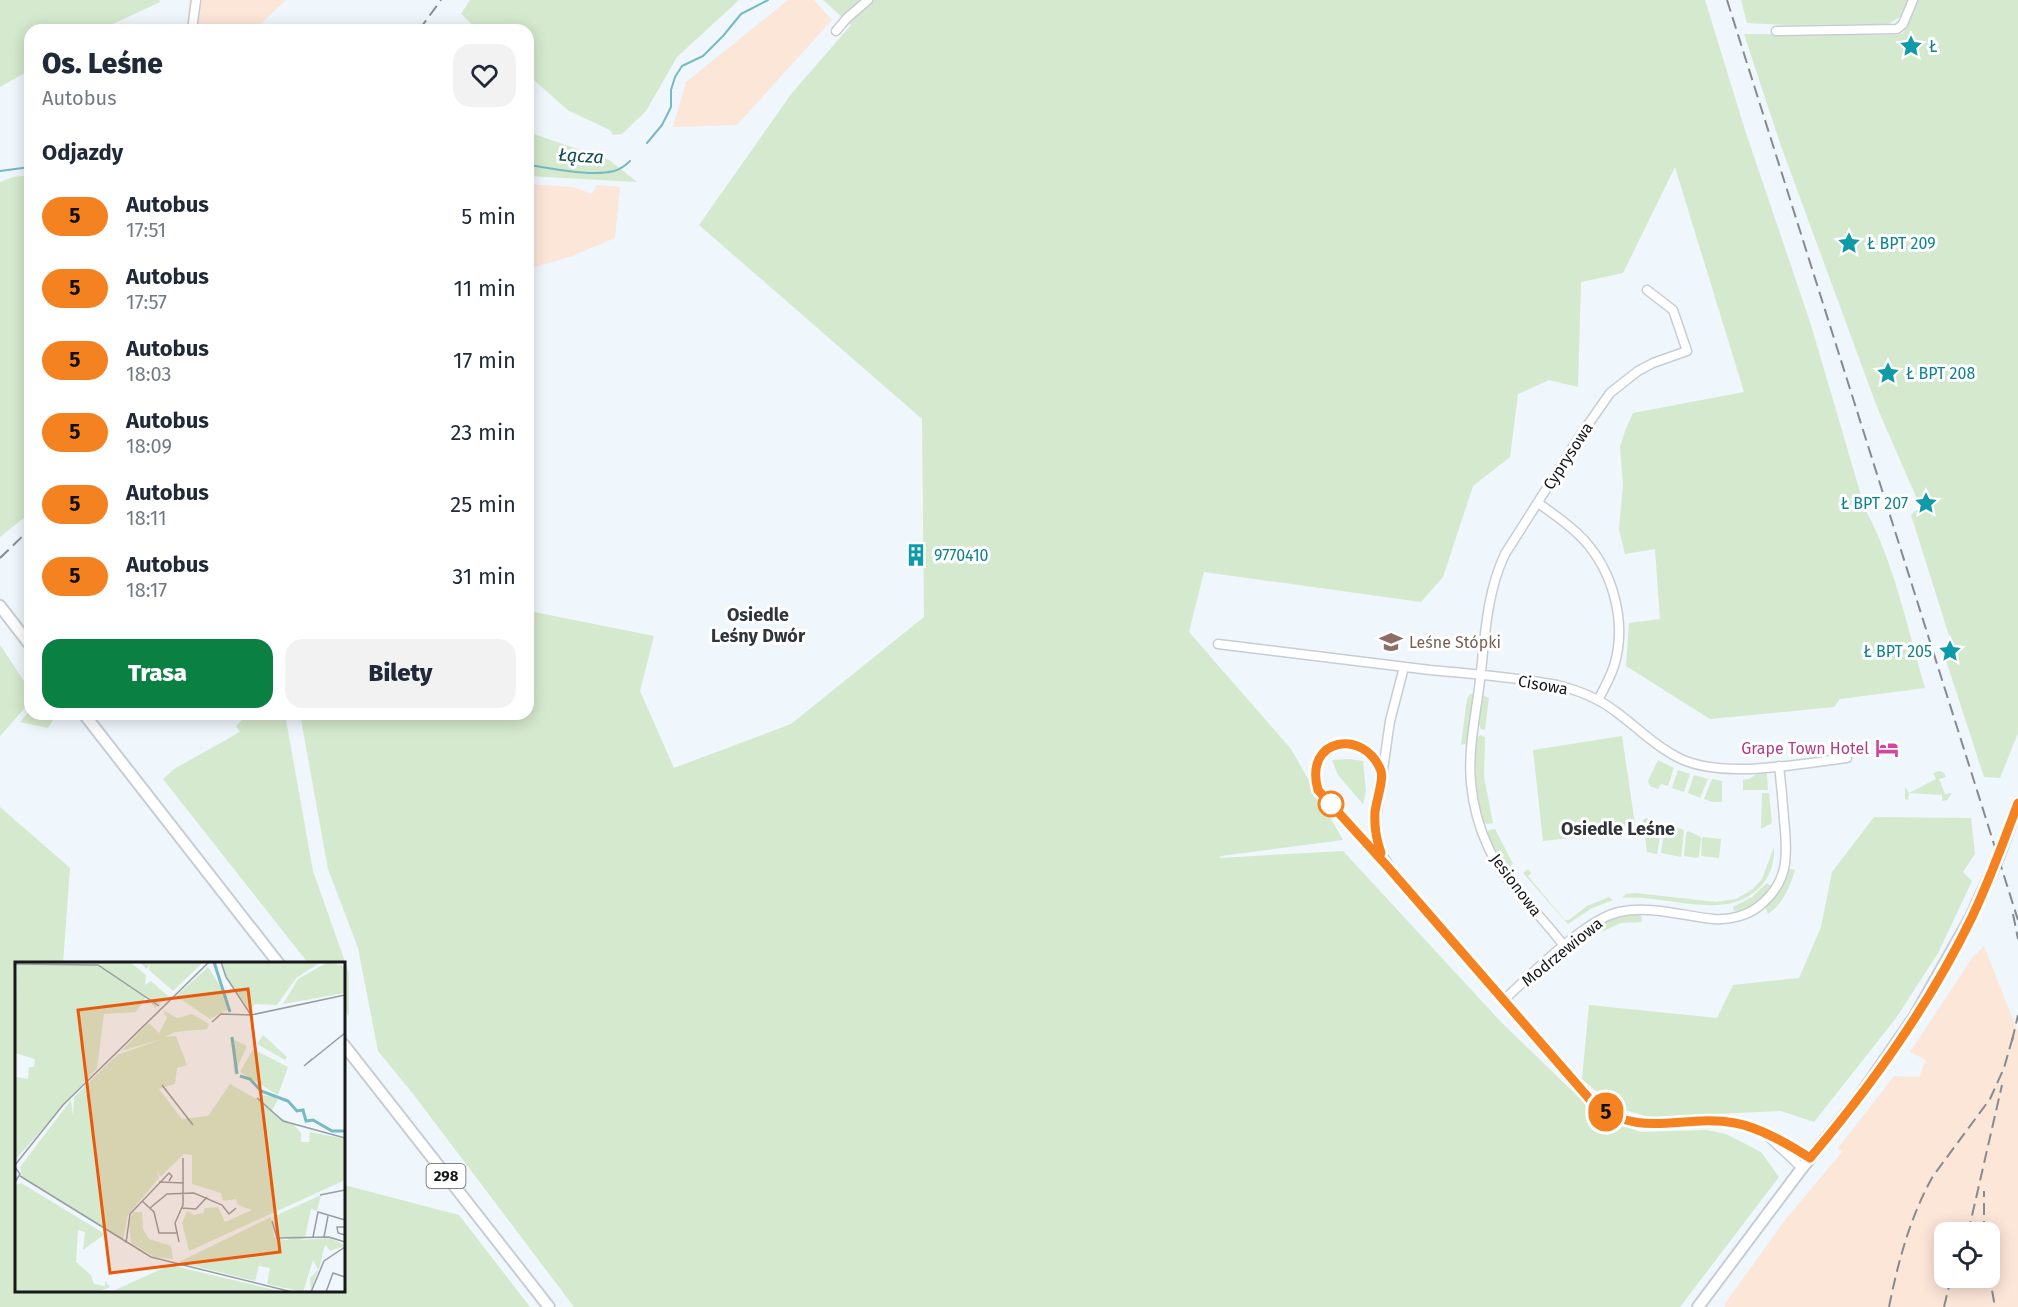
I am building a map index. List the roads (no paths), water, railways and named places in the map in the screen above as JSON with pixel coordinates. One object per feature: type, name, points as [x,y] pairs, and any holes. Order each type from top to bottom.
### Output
[{"type":"main road","points":[[0,606],[24,637]]},
{"type":"main road","points":[[89,720],[278,962]]},
{"type":"main road","points":[[1698,1307],[1889,1055],[1962,935],[1998,858],[2018,803]]},
{"type":"main road","name":"298","points":[[345,1045],[549,1307]]},
{"type":"street","points":[[193,24],[196,0]]},
{"type":"street","points":[[836,31],[868,0]]},
{"type":"street","points":[[1776,31],[1897,28],[1903,24],[1913,0]]},
{"type":"street","name":"Cyprysowa","points":[[1480,675],[1490,599],[1496,573],[1505,554],[1588,423],[1611,393],[1638,371],[1687,351],[1674,310],[1647,290]]},
{"type":"street","points":[[1538,503],[1575,531],[1590,548],[1600,561],[1613,594],[1618,618],[1617,655],[1609,679],[1598,700]]},
{"type":"street","name":"Cisowa","points":[[1218,644],[1556,685],[1598,700],[1659,746],[1681,759],[1706,766],[1732,770],[1847,759]]},
{"type":"street","points":[[1404,667],[1390,721],[1376,811],[1376,839],[1387,866],[1585,1096],[1610,1114],[1641,1124],[1733,1122],[1790,1145],[1810,1158]]},
{"type":"street","name":"Jesionowa","points":[[1480,675],[1470,769],[1472,796],[1479,824],[1488,848],[1502,872],[1564,946]]},
{"type":"street","name":"Modrzewiowa","points":[[1503,1000],[1590,925],[1618,912],[1645,910],[1728,919],[1753,910],[1763,903],[1773,893],[1779,882],[1786,857],[1779,766]]},
{"type":"street","points":[[1769,1136],[1802,1168]]},
{"type":"waterway","name":"Łącza","points":[[647,143],[662,125],[671,107],[671,90],[682,66],[703,56],[741,14],[768,0]]},
{"type":"waterway","name":"Łącza","points":[[534,166],[604,173],[623,167],[630,161]]},
{"type":"waterway","name":"Łącza","points":[[0,171],[24,168]]},
{"type":"railway","points":[[423,24],[441,0]]},
{"type":"railway","points":[[1727,0],[2018,920]]},
{"type":"railway","points":[[0,558],[24,535]]},
{"type":"railway","points":[[2013,914],[2018,939]]},
{"type":"railway","points":[[2012,1041],[2018,1015]]},
{"type":"railway","points":[[1889,1307],[1896,1273],[1918,1207],[1933,1176],[1990,1099],[2004,1068],[2014,1033]]},
{"type":"railway","points":[[1971,1222],[2002,1085]]},
{"type":"railway","points":[[1984,1191],[1984,1222]]},
{"type":"railway","points":[[1944,1307],[1949,1288]]},
{"type":"railway","points":[[1992,1288],[1995,1307]]},
{"type":"place","name":"Ł","points":[[1911,46]]},
{"type":"place","name":"Ł BPT 209","points":[[1849,243]]},
{"type":"place","name":"Ł BPT 208","points":[[1888,373]]},
{"type":"place","name":"Ł BPT 207","points":[[1926,503]]},
{"type":"place","name":"9770410","points":[[916,555]]},
{"type":"place","name":"Leśne Stópki","points":[[1391,642]]},
{"type":"place","name":"Ł BPT 205","points":[[1950,651]]},
{"type":"place","name":"Grape Town Hotel","points":[[1887,748]]},
{"type":"district","name":"Osiedle Leśny Dwór","points":[[758,625]]},
{"type":"district","name":"Osiedle Leśne","points":[[1618,829]]}]
